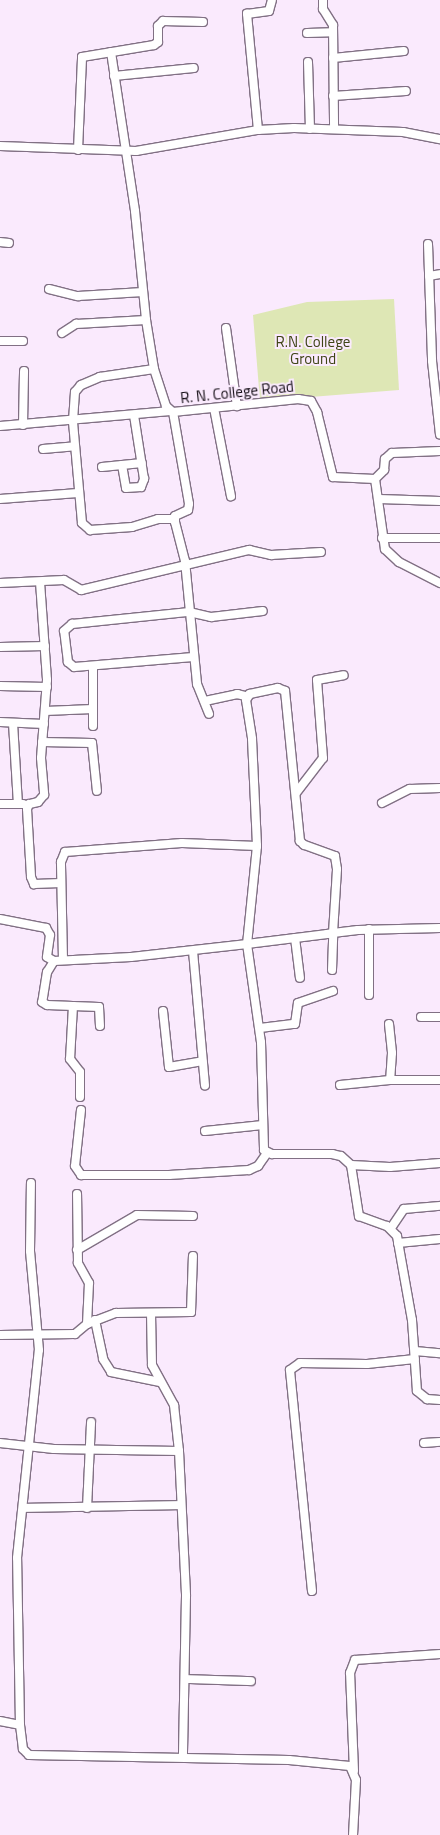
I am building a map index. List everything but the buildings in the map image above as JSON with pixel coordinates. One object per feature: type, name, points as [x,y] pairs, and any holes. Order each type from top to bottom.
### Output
[{"type":"street","points":[[258,130],[247,14],[269,11],[272,0]]},
{"type":"street","points":[[323,0],[323,10],[332,22],[334,129]]},
{"type":"street","points":[[78,150],[80,61],[86,55],[154,45],[158,42],[158,26],[163,21],[204,22]]},
{"type":"street","points":[[307,33],[332,32]]},
{"type":"street","points":[[332,58],[404,51]]},
{"type":"street","name":"R. N. College Road","points":[[111,52],[124,152],[135,211],[146,320],[154,368],[163,400],[171,411],[298,399],[311,401],[317,412],[333,477],[375,479]]},
{"type":"street","points":[[308,62],[310,128]]},
{"type":"street","points":[[114,76],[194,68]]},
{"type":"street","points":[[333,96],[406,91]]},
{"type":"street","points":[[0,146],[124,152],[258,130],[310,128],[403,132],[440,138]]},
{"type":"street","points":[[0,242],[10,243]]},
{"type":"street","points":[[428,244],[440,435]]},
{"type":"street","points":[[429,276],[440,274]]},
{"type":"street","points":[[50,289],[78,296],[143,292]]},
{"type":"street","points":[[62,333],[76,324],[146,320]]},
{"type":"street","points":[[226,328],[237,406]]},
{"type":"street","points":[[0,341],[23,341]]},
{"type":"street","points":[[154,368],[111,374],[77,388],[73,422],[82,523],[86,529],[132,527],[158,519],[175,519]]},
{"type":"street","points":[[23,426],[24,371]]},
{"type":"street","points":[[214,408],[231,496]]},
{"type":"street","points":[[0,426],[73,422],[171,411],[189,504],[188,510],[177,514],[175,519],[186,566],[193,657],[199,691],[205,700],[209,714]]},
{"type":"street","points":[[122,465],[126,488],[136,489],[143,483],[142,463],[134,415]]},
{"type":"street","points":[[43,450],[75,446]]},
{"type":"street","points":[[440,450],[392,453],[385,458],[384,470],[375,479],[379,499],[382,538],[391,556],[440,583]]},
{"type":"street","points":[[102,467],[142,463]]},
{"type":"street","points":[[0,498],[78,493]]},
{"type":"street","points":[[379,499],[440,501]]},
{"type":"street","points":[[382,538],[440,538]]},
{"type":"street","points":[[0,583],[69,581],[81,590],[86,590],[249,550],[271,555],[321,552]]},
{"type":"street","points":[[0,804],[29,804],[38,802],[44,795],[42,742],[47,687],[40,582]]},
{"type":"street","points":[[193,657],[93,666],[70,665],[64,631],[68,625],[189,612],[210,617],[263,611]]},
{"type":"street","points":[[0,647],[44,646]]},
{"type":"street","points":[[93,666],[93,726]]},
{"type":"street","points":[[296,793],[318,768],[323,758],[317,680],[344,675]]},
{"type":"street","points":[[0,686],[47,687]]},
{"type":"street","points":[[205,700],[237,694],[246,696],[278,688],[285,691],[300,841],[309,847],[331,853],[337,862],[332,970]]},
{"type":"street","points":[[81,1110],[75,1166],[81,1175],[161,1176],[249,1170],[258,1166],[267,1153],[263,1125],[260,1028],[247,944],[257,846],[246,696]]},
{"type":"street","points":[[46,710],[93,709]]},
{"type":"street","points":[[0,722],[44,724]]},
{"type":"street","points":[[13,722],[18,804]]},
{"type":"street","points":[[42,742],[92,743],[97,791]]},
{"type":"street","points":[[382,803],[410,789],[440,788]]},
{"type":"street","points":[[29,804],[32,881],[38,885],[61,883]]},
{"type":"street","points":[[63,960],[62,856],[70,850],[182,844],[257,846]]},
{"type":"street","points":[[0,919],[46,928],[50,935],[47,957],[54,961],[194,951],[333,933],[440,928]]},
{"type":"street","points":[[369,930],[369,995]]},
{"type":"street","points":[[295,938],[300,978]]},
{"type":"street","points":[[194,951],[205,1084]]},
{"type":"street","points":[[54,961],[47,972],[42,1002],[47,1005],[99,1007],[100,1026]]},
{"type":"street","points":[[260,1028],[295,1024],[298,1003],[333,991]]},
{"type":"street","points":[[73,1006],[70,1059],[80,1072],[80,1098]]},
{"type":"street","points":[[163,1011],[169,1067],[202,1061]]},
{"type":"street","points":[[421,1017],[440,1017]]},
{"type":"street","points":[[389,1024],[392,1052],[390,1080]]},
{"type":"street","points":[[340,1085],[390,1080],[440,1080]]},
{"type":"street","points":[[205,1131],[263,1125]]},
{"type":"street","points":[[267,1153],[332,1154],[341,1156],[351,1165],[390,1167],[440,1163]]},
{"type":"street","points":[[351,1165],[359,1216],[391,1228],[398,1243],[415,1355],[418,1391],[426,1399],[440,1400]]},
{"type":"street","points":[[31,1183],[30,1250],[37,1336],[30,1445],[17,1558],[20,1725],[23,1749],[29,1755],[297,1761],[341,1765],[354,1771]]},
{"type":"street","points":[[77,1194],[78,1263],[89,1283],[87,1324]]},
{"type":"street","points":[[391,1228],[404,1209],[440,1206]]},
{"type":"street","points":[[77,1250],[137,1215],[193,1216]]},
{"type":"street","points":[[398,1243],[440,1239]]},
{"type":"street","points":[[0,1335],[75,1334],[87,1324],[116,1313],[191,1312],[193,1256]]},
{"type":"street","points":[[151,1313],[152,1365],[174,1404],[179,1451],[180,1505],[186,1596],[186,1679],[183,1757]]},
{"type":"street","points":[[95,1320],[103,1359],[111,1372],[160,1382]]},
{"type":"street","points":[[312,1591],[290,1370],[300,1363],[367,1364],[415,1355],[440,1353]]},
{"type":"street","points":[[87,1508],[91,1422]]},
{"type":"street","points":[[424,1443],[440,1442]]},
{"type":"street","points":[[0,1443],[90,1449],[179,1451]]},
{"type":"street","points":[[23,1508],[180,1505]]},
{"type":"street","points":[[353,1835],[354,1771],[350,1673],[355,1660],[440,1654]]},
{"type":"street","points":[[186,1679],[251,1681]]},
{"type":"street","points":[[0,1721],[20,1725]]},
{"type":"green space","name":"R.N. College Ground","points":[[394,299],[399,390],[260,401],[253,315],[307,302]]}]
